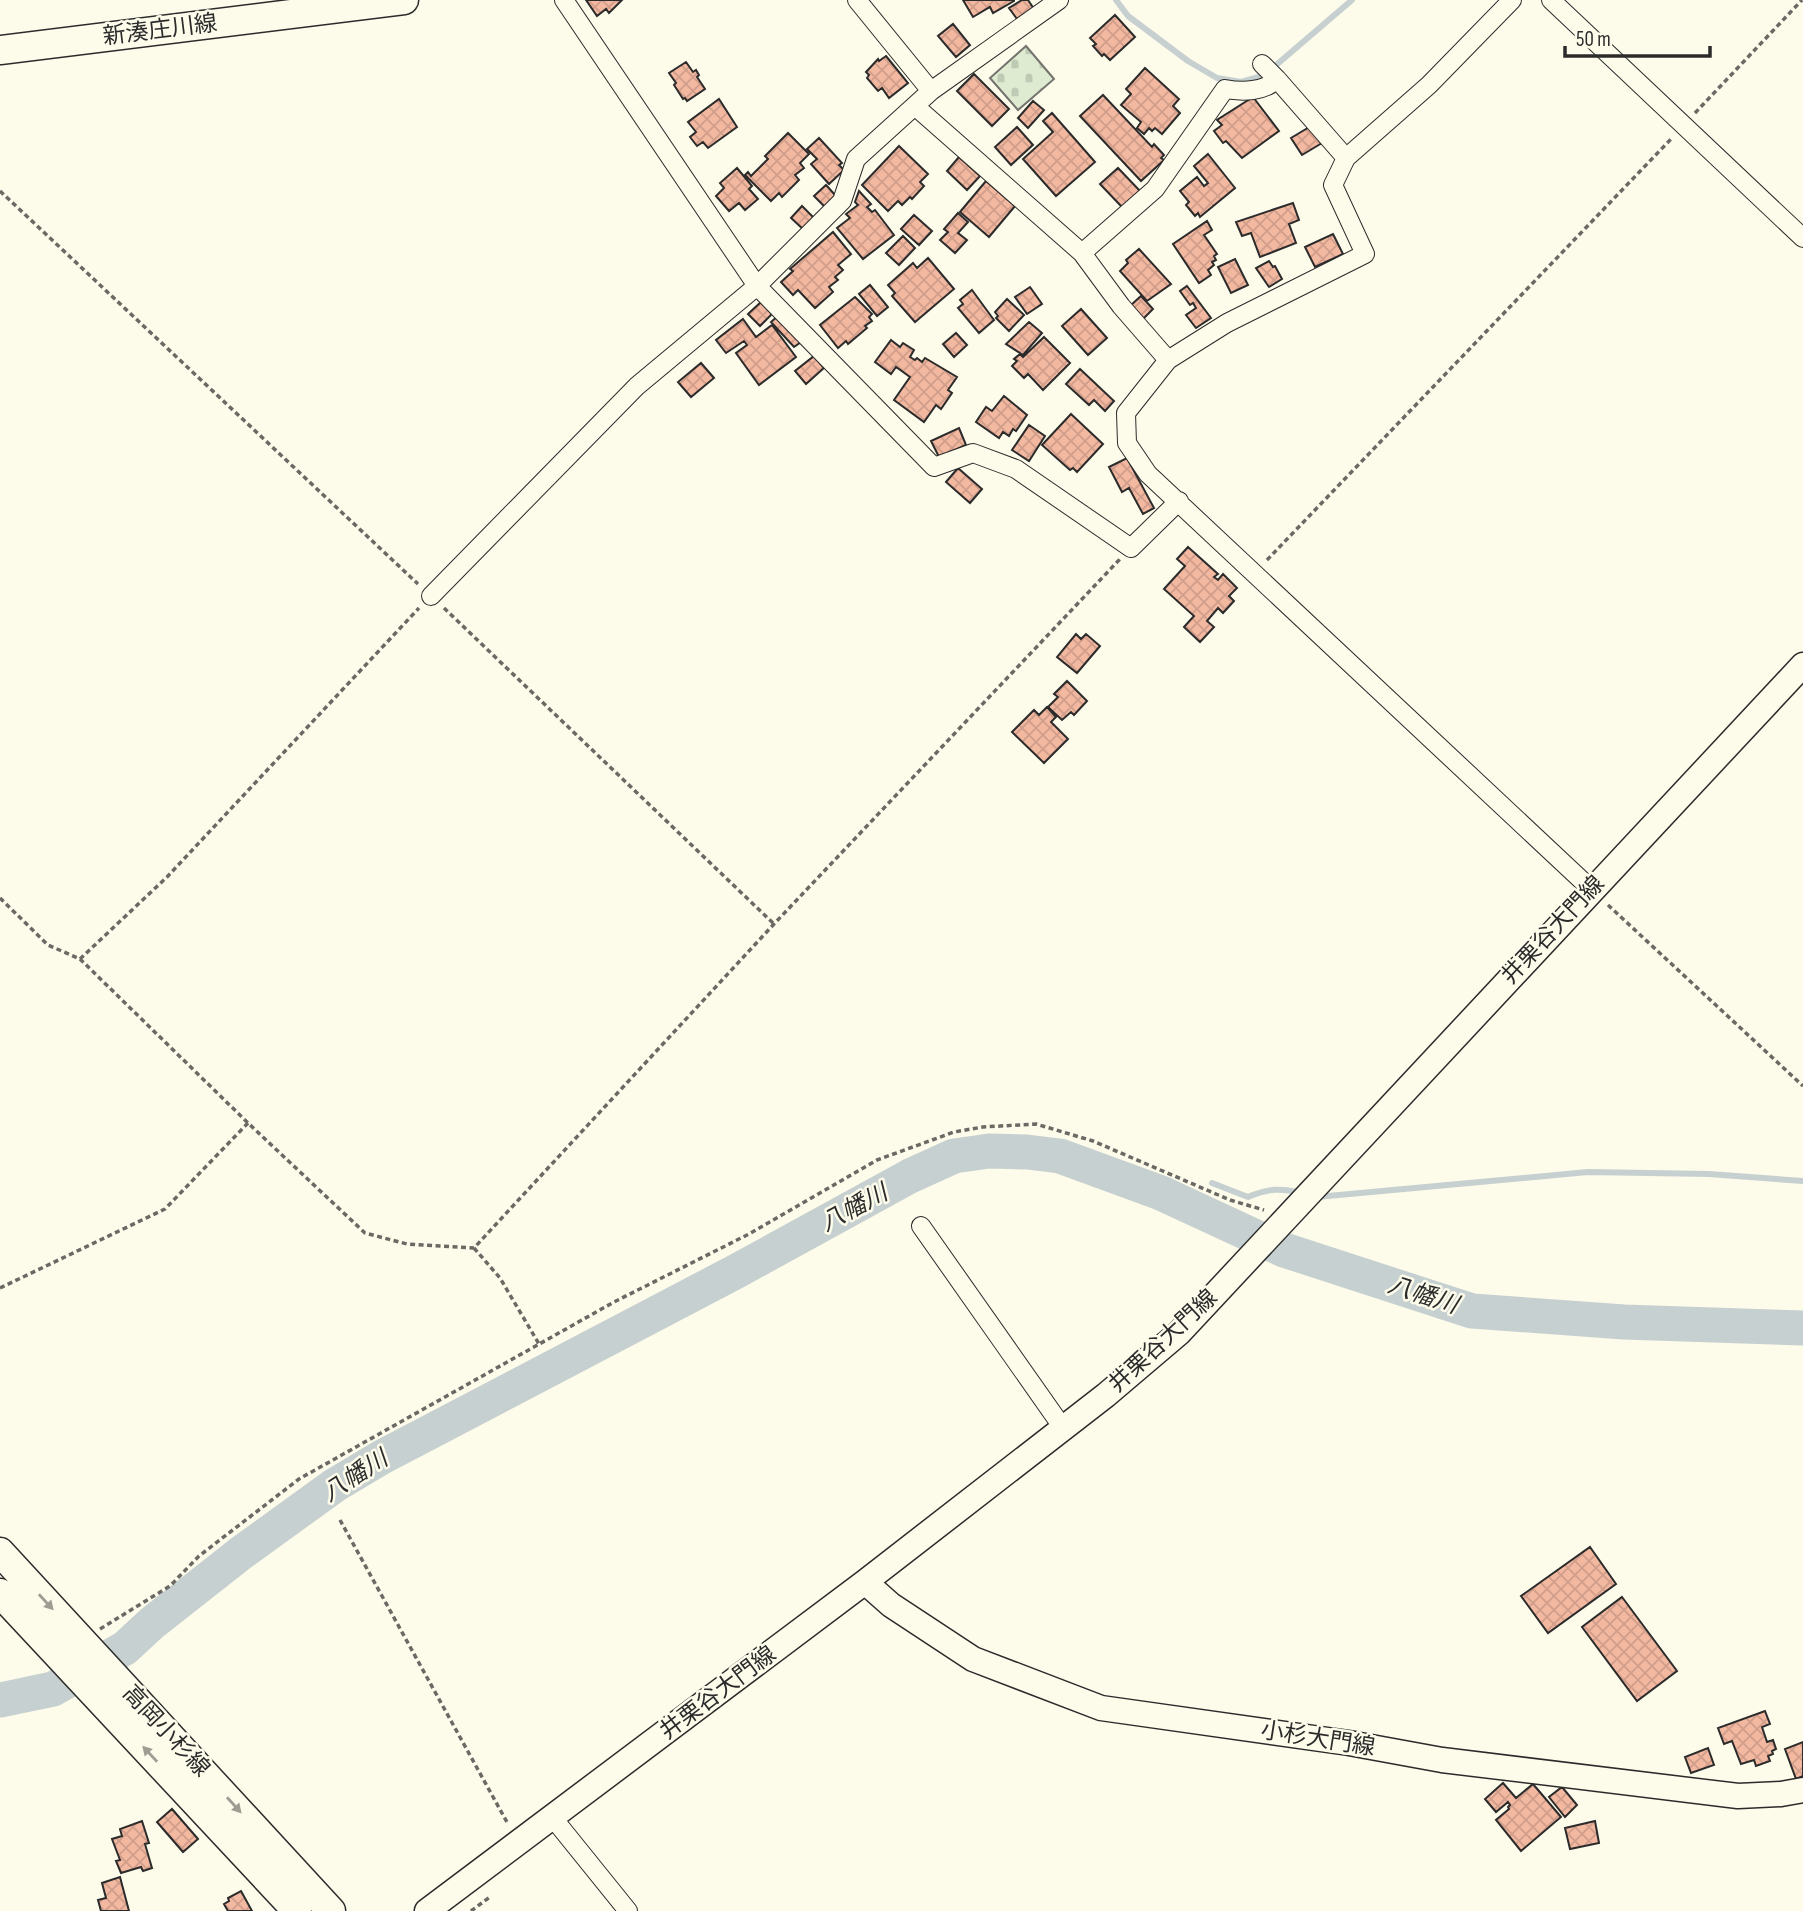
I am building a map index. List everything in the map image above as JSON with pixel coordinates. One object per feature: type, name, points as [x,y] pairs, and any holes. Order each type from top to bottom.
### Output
[{"type":"main road","name":"新湊庄川線","points":[[0,50],[404,0]]},
{"type":"main road","name":"井栗谷大門線","points":[[426,1911],[865,1582],[1063,1428],[1178,1333],[1803,665]]},
{"type":"main road","name":"高岡小杉線","points":[[0,1552],[331,1911]]},
{"type":"main road","name":"小杉大門線","points":[[865,1582],[891,1605],[973,1658],[1101,1708],[1349,1743],[1442,1760],[1738,1796],[1803,1790]]},
{"type":"main road","name":"高岡小杉線","points":[[0,1593],[297,1911]]},
{"type":"street","points":[[564,0],[757,285],[934,467],[973,453],[1016,469],[1131,548],[1179,501]]},
{"type":"street","points":[[857,0],[931,91]]},
{"type":"street","points":[[431,596],[637,386],[757,285],[842,201],[856,159],[931,91],[1059,0]]},
{"type":"street","points":[[1512,0],[1429,85],[1346,158],[1333,185],[1365,254],[1227,323],[1168,360],[1126,413],[1127,443],[1148,474],[1255,571],[1591,889]]},
{"type":"street","points":[[1551,0],[1803,238]]},
{"type":"street","points":[[1262,64],[1346,158]]},
{"type":"street","points":[[1082,253],[1155,189],[1225,89],[1242,92],[1271,86],[1277,79]]},
{"type":"street","points":[[916,107],[1082,253],[1121,306],[1168,360]]},
{"type":"street","points":[[921,1226],[1063,1428]]},
{"type":"street","points":[[553,1818],[628,1911]]},
{"type":"path","points":[[1255,571],[1802,0]]},
{"type":"path","points":[[0,191],[431,596],[774,924]]},
{"type":"path","points":[[474,1248],[774,924],[1131,548]]},
{"type":"path","points":[[80,959],[167,877],[431,596]]},
{"type":"path","points":[[1591,889],[1803,1086]]},
{"type":"path","points":[[0,898],[48,945],[80,959],[365,1233],[407,1244],[474,1248],[500,1278],[539,1344]]},
{"type":"path","points":[[0,1288],[165,1209],[248,1123]]},
{"type":"path","points":[[95,1632],[170,1586],[199,1556],[299,1479],[614,1302],[749,1234],[877,1160],[954,1132],[983,1127],[1036,1124],[1093,1141],[1230,1200],[1286,1217]]},
{"type":"path","points":[[340,1520],[518,1843]]},
{"type":"path","points":[[471,1911],[490,1897]]},
{"type":"green space","points":[[1026,46],[1054,79],[1018,110],[990,78]]},
{"type":"building","points":[[586,0],[622,0],[609,13],[606,9],[597,16]]},
{"type":"building","points":[[963,0],[1014,1],[993,13],[990,7],[973,17]]},
{"type":"building","points":[[1022,0],[1028,0],[1034,9],[1017,19],[1009,8]]},
{"type":"building","points":[[1115,15],[1135,37],[1110,60],[1104,54],[1102,56],[1090,38]]},
{"type":"building","points":[[953,24],[970,45],[956,57],[938,36]]},
{"type":"building","points":[[886,56],[908,83],[889,98],[882,88],[878,91],[867,78],[869,75],[866,72],[878,59],[879,61]]},
{"type":"building","points":[[686,62],[693,72],[696,70],[705,89],[687,101],[674,85],[676,83],[669,73]]},
{"type":"building","points":[[1145,68],[1179,99],[1173,106],[1180,113],[1162,134],[1155,128],[1152,131],[1149,128],[1144,134],[1137,128],[1141,122],[1121,105],[1131,94],[1126,89]]},
{"type":"building","points":[[974,74],[1009,109],[992,126],[957,91]]},
{"type":"building","points":[[1103,95],[1152,147],[1154,144],[1164,155],[1161,158],[1164,160],[1141,181],[1080,116]]},
{"type":"building","points":[[1253,97],[1279,131],[1242,158],[1226,141],[1223,143],[1214,131],[1222,125],[1217,120]]},
{"type":"building","points":[[719,99],[737,127],[708,148],[703,142],[697,146],[690,137],[696,132],[688,122]]},
{"type":"building","points":[[1033,101],[1044,110],[1028,128],[1018,118]]},
{"type":"building","points":[[1052,113],[1095,162],[1056,196],[1023,159],[1053,132],[1043,121]]},
{"type":"building","points":[[1311,126],[1322,143],[1302,155],[1291,138]]},
{"type":"building","points":[[1017,127],[1033,145],[1011,165],[995,147]]},
{"type":"building","points":[[788,133],[809,154],[800,163],[804,168],[795,175],[799,180],[782,197],[779,193],[771,201],[745,175],[748,172],[751,176],[768,159],[765,156]]},
{"type":"building","points":[[819,138],[842,163],[839,165],[844,170],[829,184],[811,164],[817,159],[807,149]]},
{"type":"building","points":[[899,146],[928,174],[920,182],[924,186],[912,199],[910,197],[902,205],[898,201],[888,211],[862,185]]},
{"type":"building","points":[[1208,154],[1235,188],[1200,217],[1198,213],[1195,216],[1186,205],[1189,202],[1180,191],[1197,177],[1204,186],[1208,183],[1194,166]]},
{"type":"building","points":[[959,157],[980,176],[967,190],[947,171]]},
{"type":"building","points":[[737,168],[752,186],[749,189],[758,199],[745,210],[739,203],[729,211],[716,196],[724,188],[720,183]]},
{"type":"building","points":[[1118,168],[1140,191],[1122,207],[1100,184]]},
{"type":"building","points":[[986,181],[1015,206],[989,237],[960,212]]},
{"type":"building","points":[[826,185],[836,196],[825,207],[814,196]]},
{"type":"building","points":[[859,191],[871,204],[867,207],[872,212],[875,210],[894,235],[863,259],[837,228],[850,218],[846,214],[858,205],[855,202]]},
{"type":"building","points":[[1293,203],[1299,220],[1289,224],[1296,243],[1260,257],[1251,233],[1242,236],[1236,222]]},
{"type":"building","points":[[802,206],[815,219],[804,230],[791,218]]},
{"type":"building","points":[[958,213],[968,222],[958,233],[967,240],[955,253],[940,240],[948,232],[944,229]]},
{"type":"building","points":[[914,215],[932,231],[919,245],[901,229]]},
{"type":"building","points":[[1207,221],[1212,230],[1204,235],[1217,254],[1214,256],[1216,260],[1212,262],[1214,265],[1208,270],[1211,275],[1199,283],[1173,244]]},
{"type":"building","points":[[833,232],[851,254],[838,265],[843,270],[835,277],[838,280],[829,287],[833,292],[815,308],[798,290],[793,295],[781,282],[793,271],[790,269]]},
{"type":"building","points":[[1333,234],[1343,254],[1315,267],[1305,247]]},
{"type":"building","points":[[903,236],[915,248],[899,265],[886,253]]},
{"type":"building","points":[[1139,249],[1171,284],[1147,301],[1120,271],[1128,263],[1126,260]]},
{"type":"building","points":[[928,258],[954,289],[915,322],[892,296],[895,293],[888,285],[913,263],[917,268]]},
{"type":"building","points":[[1235,259],[1248,285],[1231,293],[1218,267]]},
{"type":"building","points":[[1269,261],[1282,279],[1269,287],[1256,268]]},
{"type":"building","points":[[870,285],[888,307],[877,316],[859,294]]},
{"type":"building","points":[[1187,286],[1211,318],[1196,328],[1186,315],[1196,308],[1193,303],[1190,305],[1180,291]]},
{"type":"building","points":[[1030,287],[1042,304],[1027,314],[1015,297]]},
{"type":"building","points":[[972,290],[994,320],[979,333],[958,308],[963,304],[960,300]]},
{"type":"building","points":[[1141,296],[1153,309],[1143,319],[1130,306]]},
{"type":"building","points":[[855,297],[872,314],[869,317],[872,321],[848,344],[846,341],[838,348],[820,325]]},
{"type":"building","points":[[1007,299],[1024,315],[1009,331],[996,318],[998,316],[995,312]]},
{"type":"building","points":[[761,302],[772,314],[760,326],[748,314]]},
{"type":"building","points":[[1081,309],[1107,338],[1088,355],[1062,326]]},
{"type":"building","points":[[778,316],[801,342],[794,347],[771,322]]},
{"type":"building","points":[[743,319],[756,337],[772,325],[796,357],[759,385],[736,353],[747,345],[744,341],[726,353],[716,340]]},
{"type":"building","points":[[1029,322],[1042,333],[1023,355],[1006,344]]},
{"type":"building","points":[[956,333],[967,345],[954,357],[943,344]]},
{"type":"building","points":[[1044,337],[1070,363],[1043,390],[1028,374],[1024,378],[1012,366],[1017,361],[1014,359],[1020,354],[1023,357]]},
{"type":"building","points":[[891,340],[900,347],[903,343],[914,350],[910,357],[915,360],[917,358],[922,362],[925,358],[957,377],[948,390],[952,393],[941,409],[936,405],[924,422],[894,400],[910,377],[896,367],[891,374],[875,362]]},
{"type":"building","points":[[814,356],[824,368],[806,384],[795,371]]},
{"type":"building","points":[[701,363],[714,378],[691,397],[678,382]]},
{"type":"building","points":[[1080,369],[1114,401],[1105,411],[1094,400],[1089,405],[1066,384]]},
{"type":"building","points":[[1004,396],[1027,415],[1016,431],[1013,429],[1009,436],[1003,432],[999,438],[976,422],[986,407],[992,411]]},
{"type":"building","points":[[1071,414],[1103,444],[1077,472],[1073,468],[1070,470],[1042,445]]},
{"type":"building","points":[[1029,425],[1045,436],[1029,461],[1012,450]]},
{"type":"building","points":[[959,428],[966,445],[939,457],[931,441]]},
{"type":"building","points":[[1127,458],[1154,508],[1143,514],[1129,488],[1122,492],[1109,467]]},
{"type":"building","points":[[958,468],[982,489],[970,503],[946,482]]},
{"type":"building","points":[[1188,547],[1218,574],[1214,577],[1218,580],[1223,574],[1237,588],[1229,596],[1234,601],[1223,613],[1218,608],[1207,621],[1214,627],[1200,642],[1184,627],[1194,616],[1164,589],[1185,566],[1177,559]]},
{"type":"building","points":[[1076,634],[1081,639],[1086,634],[1100,646],[1077,673],[1057,657]]},
{"type":"building","points":[[1067,681],[1087,701],[1074,715],[1071,712],[1062,720],[1048,707],[1058,697],[1054,694]]},
{"type":"building","points":[[1047,707],[1056,717],[1051,722],[1068,739],[1044,763],[1012,732],[1034,710],[1039,715]]},
{"type":"building","points":[[1590,1547],[1616,1584],[1548,1633],[1521,1596]]},
{"type":"building","points":[[1622,1597],[1677,1671],[1637,1701],[1582,1627]]},
{"type":"building","points":[[1765,1711],[1770,1724],[1762,1727],[1767,1742],[1773,1740],[1776,1749],[1768,1756],[1770,1761],[1756,1766],[1754,1760],[1741,1764],[1732,1741],[1724,1744],[1718,1728]]},
{"type":"building","points":[[1803,1742],[1803,1776],[1796,1779],[1785,1749]]},
{"type":"building","points":[[1708,1748],[1714,1765],[1691,1773],[1685,1757]]},
{"type":"building","points":[[1503,1783],[1516,1798],[1533,1784],[1561,1817],[1521,1851],[1496,1820],[1509,1809],[1508,1802],[1496,1812],[1485,1799]]},
{"type":"building","points":[[1562,1787],[1577,1805],[1565,1817],[1549,1797]]},
{"type":"building","points":[[172,1809],[198,1839],[183,1852],[157,1822]]},
{"type":"building","points":[[142,1821],[149,1843],[145,1844],[152,1868],[143,1871],[141,1867],[121,1873],[116,1861],[120,1860],[112,1839],[122,1836],[120,1829]]},
{"type":"building","points":[[1595,1821],[1599,1843],[1570,1849],[1565,1828]]},
{"type":"building","points":[[120,1877],[129,1911],[101,1911],[98,1900],[106,1898],[102,1883]]},
{"type":"building","points":[[241,1891],[252,1911],[228,1911],[224,1904],[229,1901],[228,1898]]},
{"type":"waterway","points":[[1116,0],[1128,16],[1188,61],[1217,78],[1241,82],[1262,76]]},
{"type":"waterway","points":[[1275,66],[1352,0]]},
{"type":"waterway","name":"八幡川","points":[[0,1700],[53,1689],[125,1648],[152,1623],[241,1553],[335,1485],[382,1457],[735,1272],[910,1176],[954,1156],[989,1151],[1060,1156],[1161,1193],[1284,1250],[1472,1311],[1624,1322],[1803,1328]]},
{"type":"waterway","points":[[1317,1197],[1588,1172],[1709,1174],[1803,1181]]},
{"type":"waterway","points":[[1212,1183],[1248,1197],[1275,1190],[1303,1193]]}]
